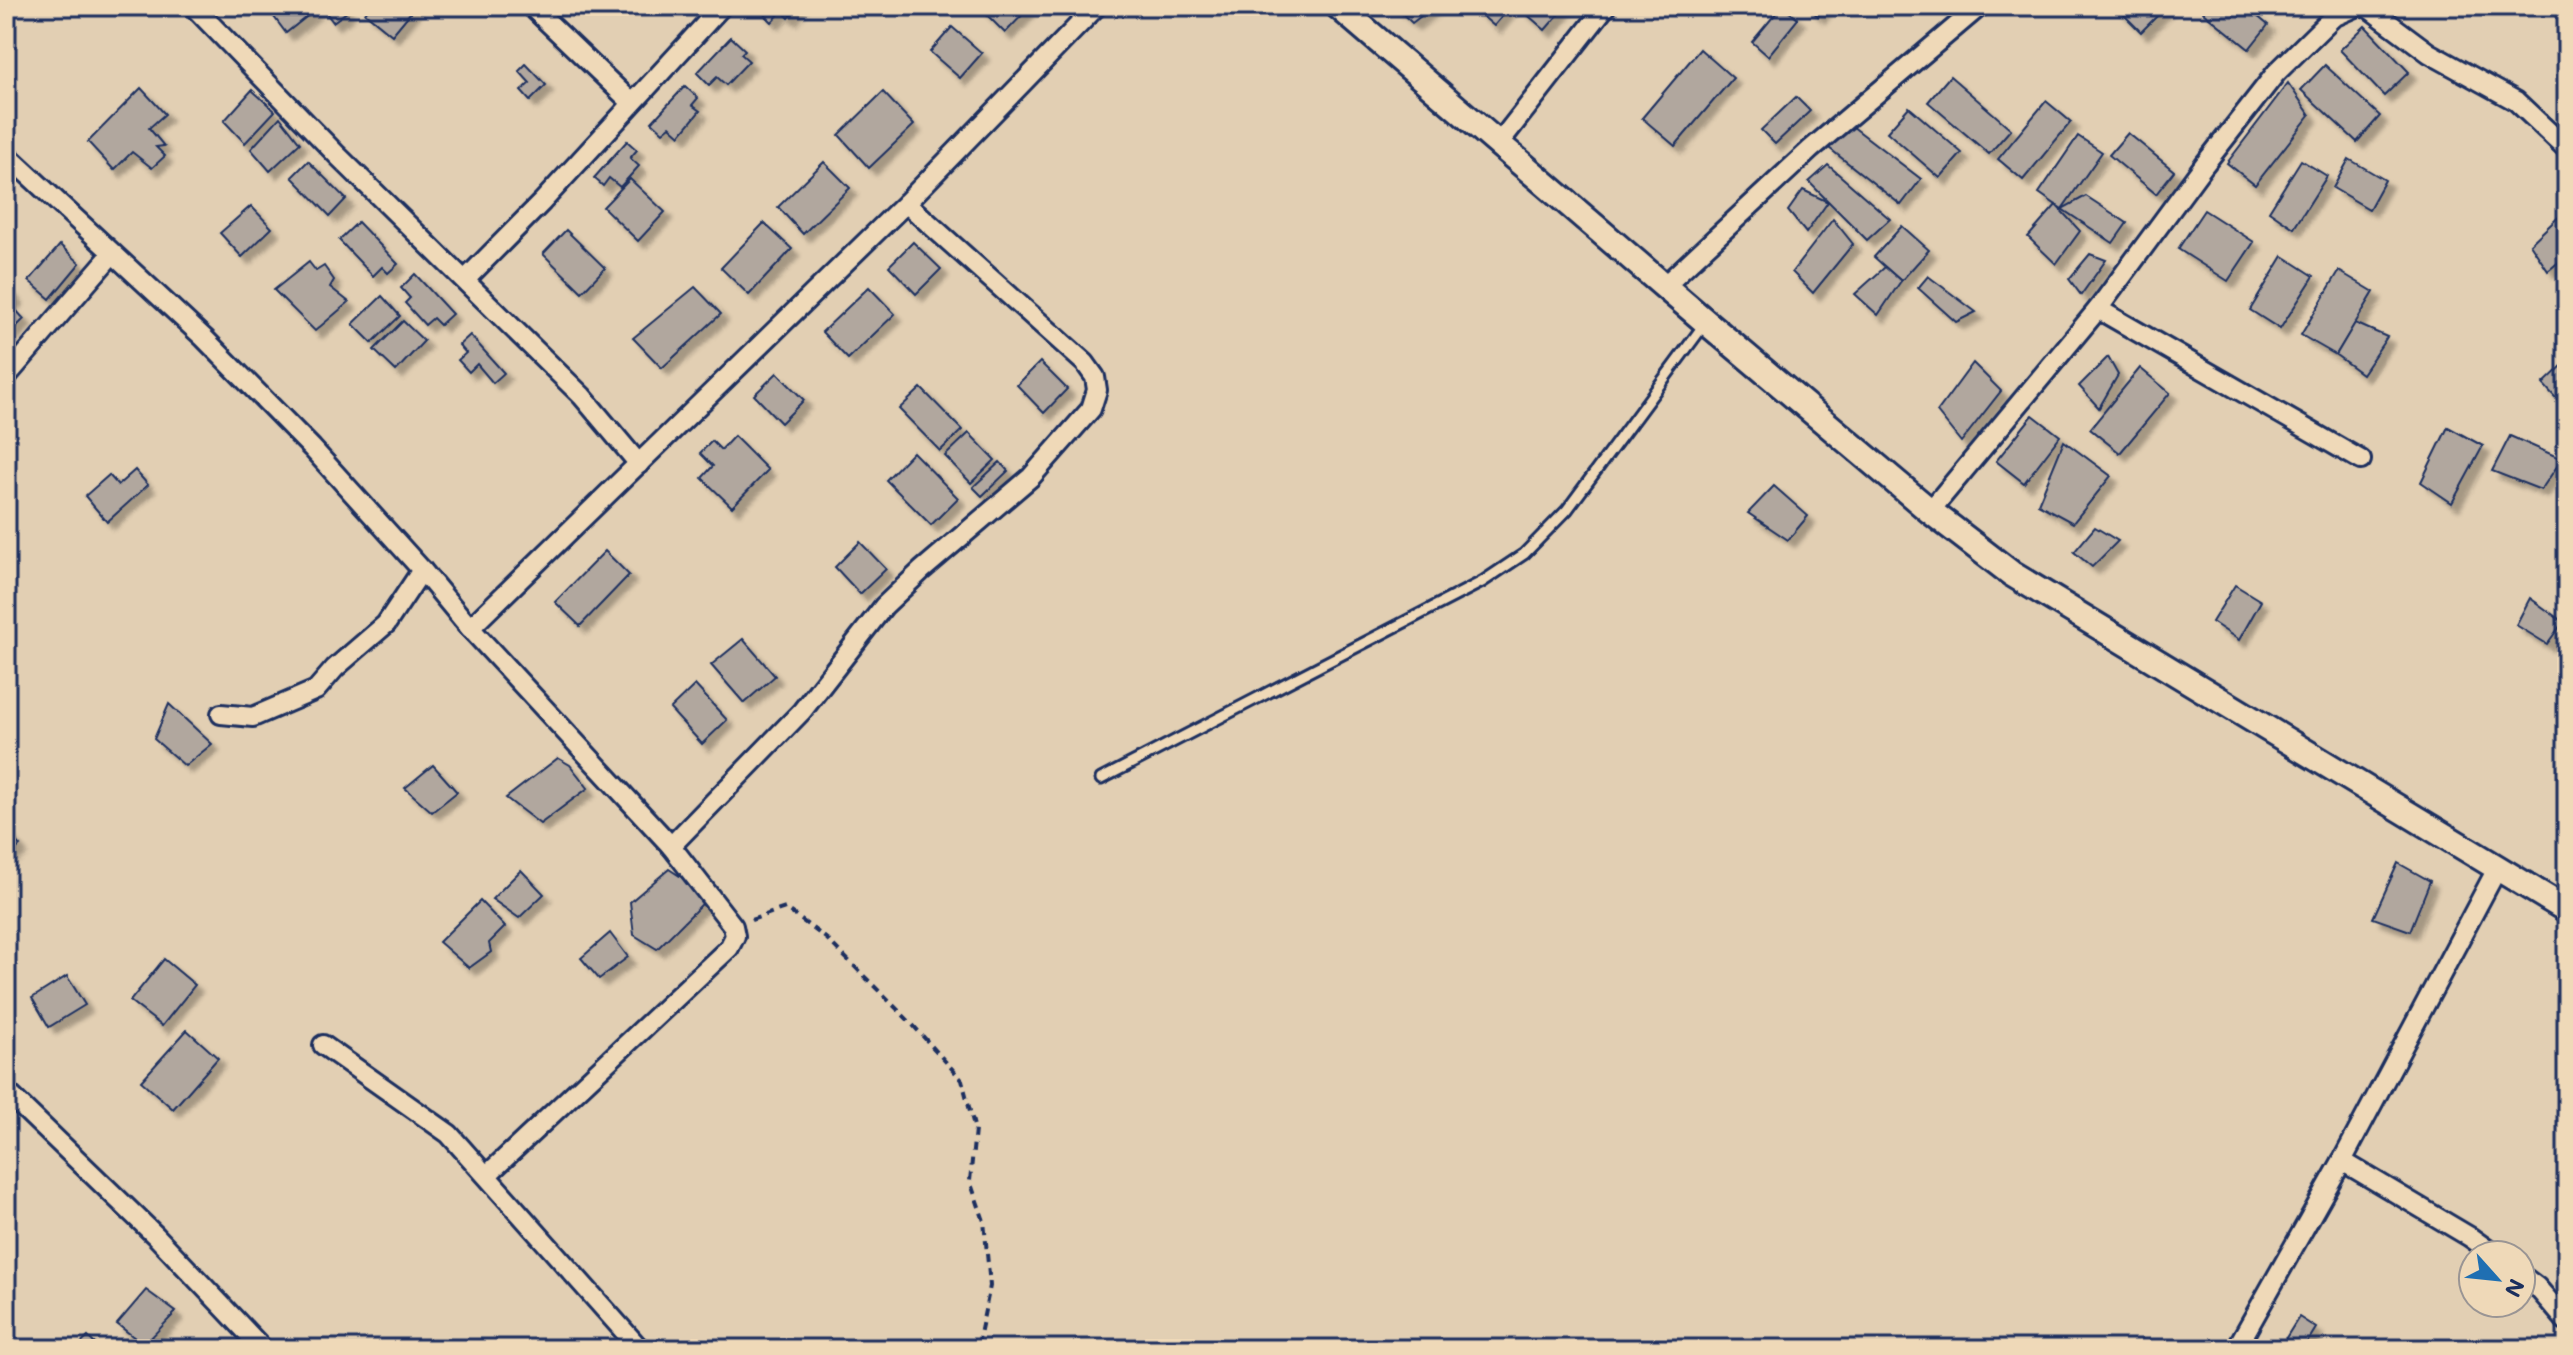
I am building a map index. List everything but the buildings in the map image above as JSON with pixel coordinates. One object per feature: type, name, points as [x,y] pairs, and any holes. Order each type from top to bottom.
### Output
[{"type":"street","points":[[193,6],[337,155],[582,396],[639,464]]},
{"type":"street","points":[[531,6],[631,102]]},
{"type":"street","points":[[465,280],[542,202],[722,6]]},
{"type":"street","points":[[470,628],[906,203],[1097,6]]},
{"type":"street","points":[[1338,6],[1930,511],[2012,574],[2567,910]]},
{"type":"street","points":[[1499,143],[1606,6]]},
{"type":"street","points":[[1664,286],[1811,149],[1980,6]]},
{"type":"street","points":[[1930,511],[2098,309],[2276,73],[2333,17],[2358,6]]},
{"type":"street","points":[[2366,6],[2429,53],[2516,101],[2567,149]]},
{"type":"street","points":[[6,154],[204,338],[279,415],[671,846],[733,926],[735,936],[729,948],[487,1175]]},
{"type":"street","points":[[671,846],[802,711],[884,606],[1031,477],[1091,409],[1097,390],[1095,377],[1085,363],[906,203]]},
{"type":"street","points":[[6,377],[112,254]]},
{"type":"street","points":[[2098,309],[2361,460]]},
{"type":"street","points":[[221,714],[253,717],[316,690],[335,668],[386,624],[422,570]]},
{"type":"street","points":[[2236,1349],[2342,1161],[2498,867]]},
{"type":"street","points":[[323,1045],[449,1134],[640,1349]]},
{"type":"street","points":[[6,1091],[156,1236],[263,1349]]},
{"type":"street","points":[[2342,1161],[2473,1239]]},
{"type":"street","points":[[2537,1287],[2567,1322]]},
{"type":"lane","points":[[1101,779],[1482,582],[1524,554],[1567,510],[1706,322]]},
{"type":"path","points":[[733,926],[785,908],[827,939],[911,1023],[962,1080],[975,1130],[970,1181],[984,1221],[990,1286],[977,1349]]}]
